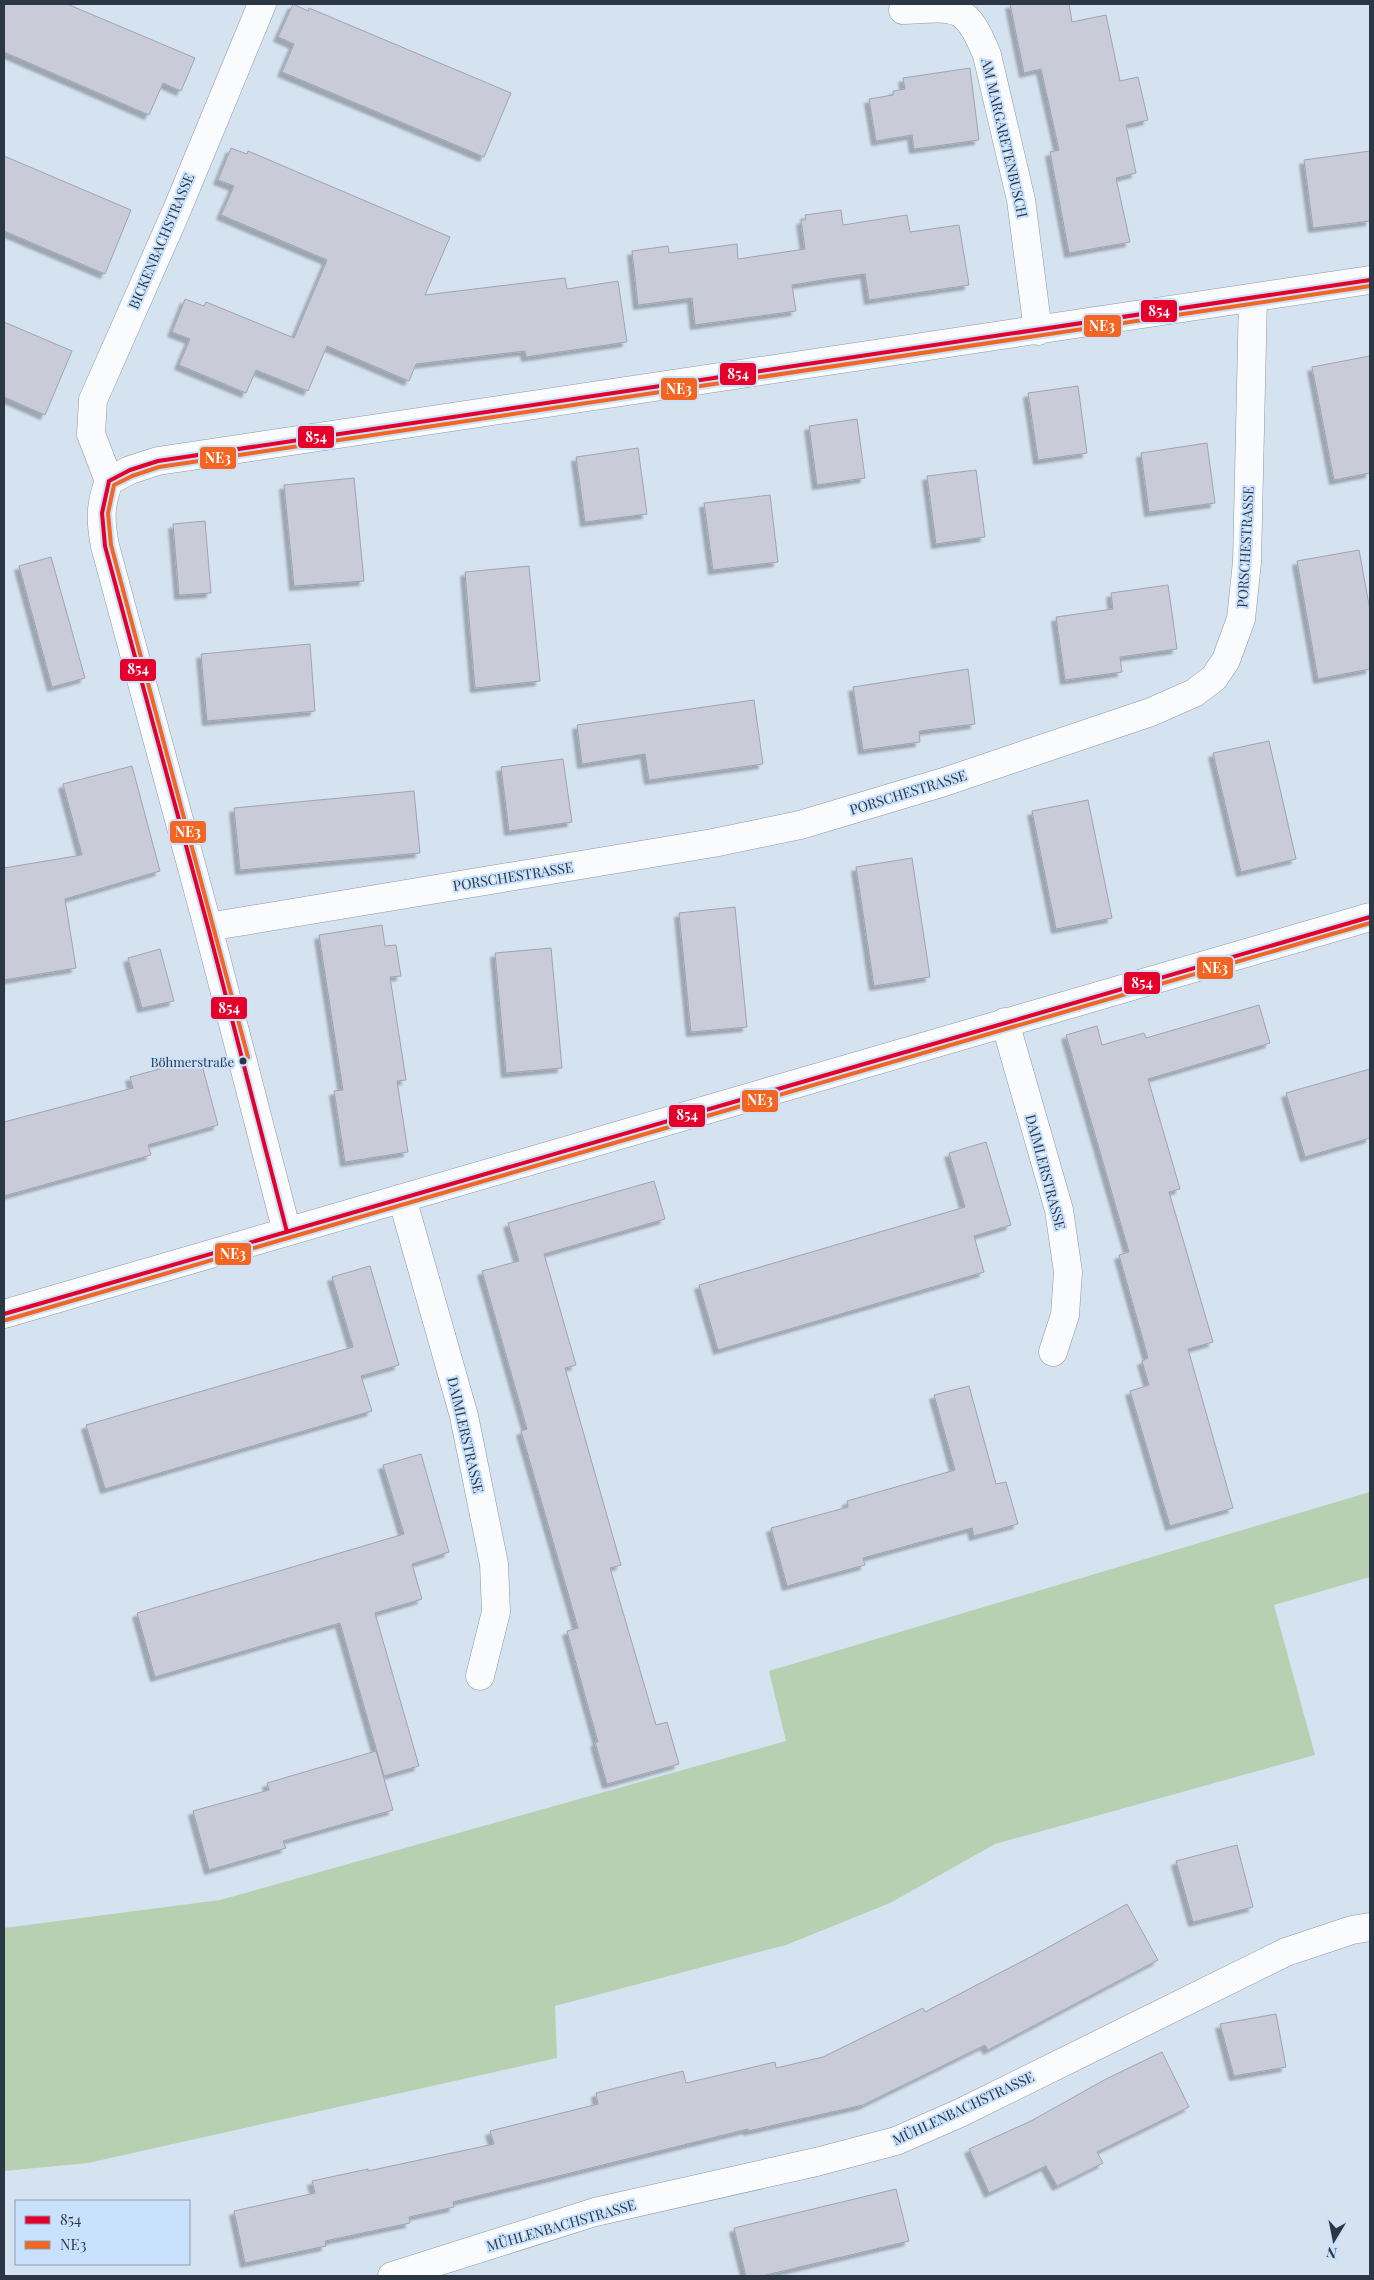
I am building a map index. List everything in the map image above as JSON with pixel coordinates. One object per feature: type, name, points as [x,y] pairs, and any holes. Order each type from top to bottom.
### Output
[{"type":"street","name":"BICKENBACHSTRASSE","points":[[109,481],[91,434],[94,400],[176,212],[262,4]]},
{"type":"street","name":"AM MARGARETENBUSCH","points":[[903,10],[948,8],[961,13],[973,23],[981,39],[987,55],[1021,200],[1038,331]]},
{"type":"street","points":[[286,1232],[208,926],[104,539],[101,526],[102,501],[109,481],[130,470],[158,461],[1370,280]]},
{"type":"street","name":"PORSCHESTRASSE","points":[[208,926],[713,843],[800,825],[944,782],[1151,712],[1194,693],[1214,678],[1226,660],[1241,619],[1247,562],[1253,298]]},
{"type":"street","points":[[4,1314],[1370,917]]},
{"type":"street","name":"DAIMLERSTRASSE","points":[[1005,1022],[1059,1210],[1067,1263],[1065,1315],[1053,1352]]},
{"type":"street","name":"DAIMLERSTRASSE","points":[[402,1198],[464,1416],[494,1564],[496,1612],[480,1676]]},
{"type":"street","name":"MÜHLENBACHSTRASSE","points":[[392,2276],[595,2212],[816,2162],[896,2141],[960,2113],[1286,1952],[1352,1930],[1370,1927]]},
{"type":"green space","points":[[1370,1492],[1370,1577],[1274,1605],[1315,1755],[995,1844],[890,1903],[786,1945],[555,2006],[557,2058],[88,2163],[4,2171],[4,1928],[220,1900],[786,1741],[769,1671]]},
{"type":"building","points":[[4,4],[67,4],[195,58],[181,91],[163,83],[149,115],[4,52]]},
{"type":"building","points":[[293,4],[308,11],[309,8],[511,93],[484,157],[282,72],[294,44],[278,37]]},
{"type":"building","points":[[1010,4],[1069,4],[1072,22],[1106,15],[1120,81],[1138,77],[1148,120],[1126,125],[1136,173],[1116,178],[1130,242],[1069,253],[1050,152],[1059,150],[1041,69],[1024,73]]},
{"type":"building","points":[[970,68],[979,140],[914,149],[912,135],[876,141],[869,99],[893,95],[893,91],[905,89],[903,78]]},
{"type":"building","points":[[231,148],[247,154],[248,151],[450,237],[425,295],[565,278],[567,289],[618,281],[627,342],[526,357],[525,351],[416,364],[409,381],[327,346],[308,391],[256,370],[246,393],[179,365],[190,339],[172,332],[185,299],[204,306],[206,302],[294,338],[327,260],[221,215],[234,186],[218,180]]},
{"type":"building","points":[[1370,151],[1370,221],[1313,228],[1304,160]]},
{"type":"building","points":[[4,156],[131,210],[105,274],[4,231]]},
{"type":"building","points":[[841,210],[843,225],[907,215],[910,232],[959,225],[969,285],[869,300],[865,274],[829,279],[792,285],[796,311],[695,325],[692,298],[638,305],[632,251],[668,246],[669,253],[737,244],[738,259],[805,249],[801,220],[806,220],[805,215]]},
{"type":"building","points":[[4,322],[72,351],[45,415],[4,397]]},
{"type":"building","points":[[1370,356],[1370,473],[1334,480],[1312,367]]},
{"type":"building","points":[[1078,386],[1087,453],[1038,460],[1028,393]]},
{"type":"building","points":[[857,419],[865,478],[817,485],[809,426]]},
{"type":"building","points":[[1207,443],[1215,503],[1149,512],[1141,453]]},
{"type":"building","points":[[638,448],[647,514],[585,522],[576,457]]},
{"type":"building","points":[[976,470],[985,537],[936,544],[927,476]]},
{"type":"building","points":[[354,478],[364,581],[294,586],[284,485]]},
{"type":"building","points":[[770,495],[778,562],[713,570],[704,503]]},
{"type":"building","points":[[205,521],[211,593],[179,595],[173,524]]},
{"type":"building","points":[[1359,550],[1370,610],[1370,669],[1318,679],[1297,561]]},
{"type":"building","points":[[51,557],[85,678],[52,687],[19,566]]},
{"type":"building","points":[[529,566],[540,681],[475,688],[465,572]]},
{"type":"building","points":[[1168,585],[1177,649],[1120,657],[1122,672],[1065,680],[1056,617],[1113,609],[1111,593]]},
{"type":"building","points":[[310,644],[315,711],[207,721],[201,654]]},
{"type":"building","points":[[968,669],[975,724],[919,731],[920,742],[863,750],[853,687]]},
{"type":"building","points":[[754,700],[763,764],[649,780],[645,754],[582,764],[577,725]]},
{"type":"building","points":[[1269,741],[1296,859],[1241,872],[1213,753]]},
{"type":"building","points":[[563,759],[572,822],[509,831],[501,767]]},
{"type":"building","points":[[132,766],[160,871],[65,899],[76,968],[4,980],[4,868],[82,855],[63,784]]},
{"type":"building","points":[[414,791],[420,853],[240,870],[234,808]]},
{"type":"building","points":[[1088,800],[1112,918],[1056,929],[1032,811]]},
{"type":"building","points":[[912,858],[930,977],[874,986],[856,867]]},
{"type":"building","points":[[735,907],[747,1027],[691,1032],[679,913]]},
{"type":"building","points":[[382,925],[385,946],[396,945],[401,976],[390,977],[406,1080],[397,1081],[408,1152],[345,1162],[334,1091],[343,1090],[319,935]]},
{"type":"building","points":[[551,948],[562,1068],[506,1073],[495,953]]},
{"type":"building","points":[[160,949],[174,1001],[142,1008],[128,958]]},
{"type":"building","points":[[1259,1005],[1270,1043],[1148,1079],[1180,1189],[1169,1192],[1213,1342],[1188,1349],[1233,1508],[1170,1526],[1130,1391],[1149,1385],[1142,1361],[1148,1358],[1119,1255],[1129,1252],[1066,1035],[1097,1026],[1102,1045],[1144,1033],[1146,1038]]},
{"type":"building","points":[[200,1058],[218,1125],[148,1145],[151,1155],[4,1196],[4,1122],[133,1088],[130,1077]]},
{"type":"building","points":[[1370,1069],[1370,1138],[1305,1157],[1286,1093]]},
{"type":"building","points":[[986,1142],[1011,1225],[974,1236],[984,1272],[718,1350],[699,1285],[965,1207],[949,1153]]},
{"type":"building","points":[[654,1181],[665,1219],[544,1254],[576,1365],[565,1368],[621,1565],[610,1568],[656,1725],[667,1722],[679,1764],[607,1784],[595,1742],[598,1742],[567,1631],[578,1628],[521,1431],[527,1429],[482,1271],[519,1261],[508,1223]]},
{"type":"building","points":[[370,1266],[399,1365],[361,1376],[372,1411],[105,1489],[86,1425],[353,1347],[332,1277]]},
{"type":"building","points":[[969,1386],[996,1484],[1006,1482],[1018,1524],[974,1536],[972,1528],[863,1558],[865,1565],[787,1586],[771,1528],[848,1507],[847,1501],[955,1470],[934,1395]]},
{"type":"building","points":[[421,1454],[449,1552],[412,1564],[422,1599],[375,1613],[419,1766],[384,1776],[340,1623],[155,1677],[137,1613],[404,1534],[383,1465]]},
{"type":"building","points":[[376,1751],[393,1810],[283,1841],[286,1848],[209,1870],[193,1811],[269,1790],[267,1783]]},
{"type":"building","points":[[1237,1845],[1253,1907],[1193,1922],[1176,1861]]},
{"type":"building","points":[[1127,1904],[1158,1960],[988,2050],[985,2045],[863,2105],[748,2131],[748,2129],[453,2202],[454,2207],[409,2217],[410,2223],[325,2241],[326,2246],[245,2263],[234,2211],[315,2193],[312,2181],[494,2144],[490,2131],[598,2104],[596,2093],[683,2071],[686,2083],[775,2062],[776,2068],[823,2057],[923,2008],[925,2012]]},
{"type":"building","points":[[1276,2014],[1286,2067],[1234,2076],[1220,2024]]},
{"type":"building","points":[[1162,2052],[1189,2107],[1097,2152],[1103,2163],[1057,2186],[1046,2166],[989,2193],[969,2149],[1031,2121],[1106,2079]]},
{"type":"building","points":[[896,2189],[909,2241],[762,2276],[746,2276],[734,2228]]},
{"type":"transit line","name":"854","points":[[109,481],[130,470],[158,461],[1370,280]]},
{"type":"transit line","name":"NE3","points":[[248,1057],[111,545],[108,513],[114,485],[132,476],[159,467],[1370,286]]},
{"type":"transit line","name":"854","points":[[109,481],[102,513],[105,546],[208,927],[287,1232]]},
{"type":"transit line","name":"854","points":[[4,1314],[1370,917]]},
{"type":"transit line","name":"NE3","points":[[6,1320],[1370,923]]},
{"type":"place","name":"Böhmerstraße","points":[[243,1061]]}]
